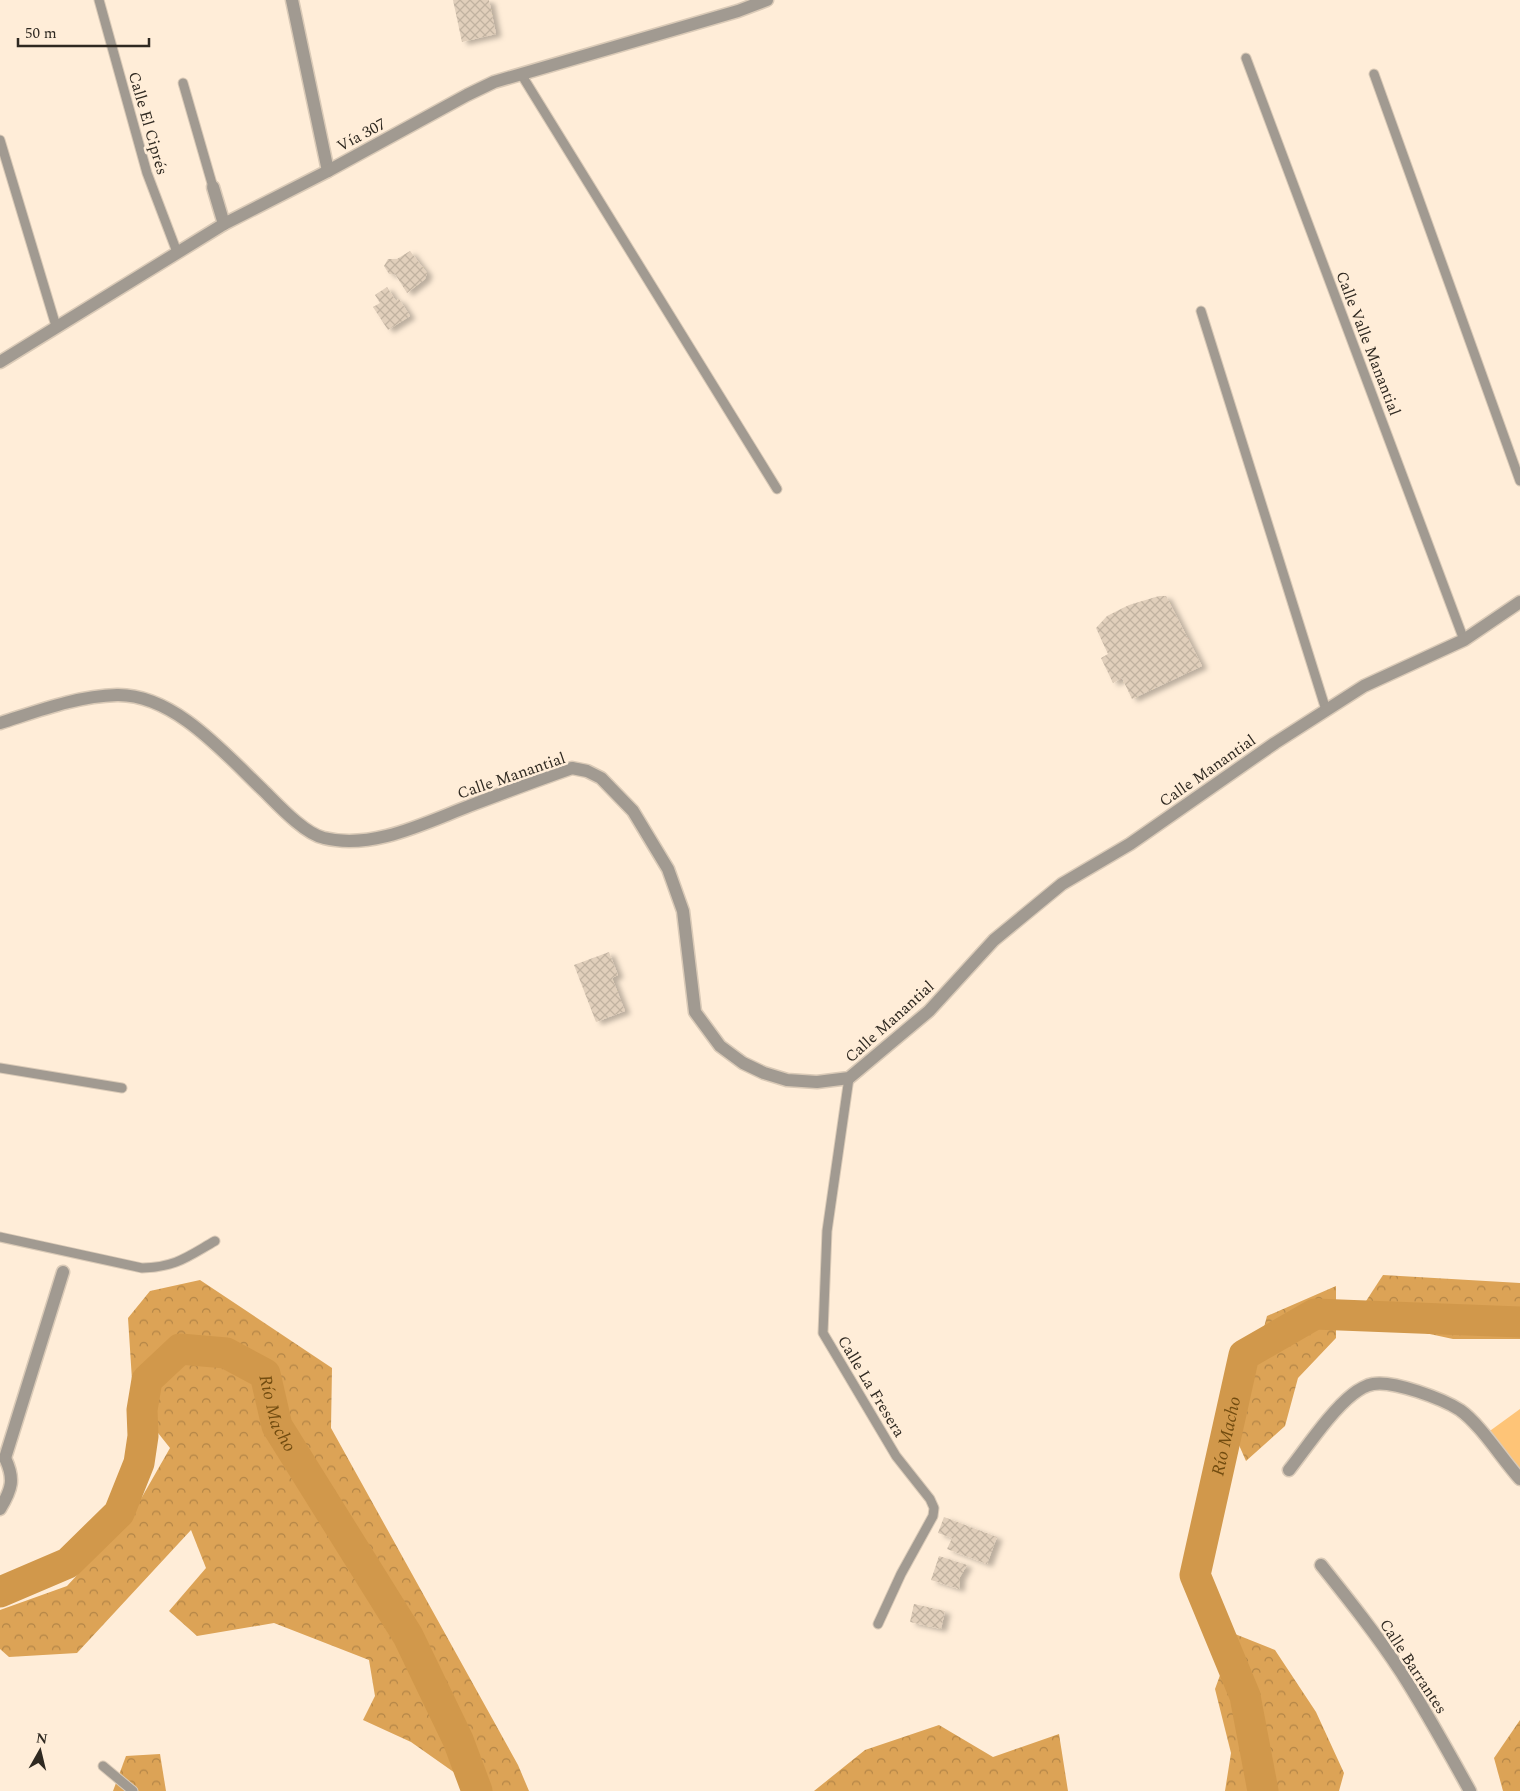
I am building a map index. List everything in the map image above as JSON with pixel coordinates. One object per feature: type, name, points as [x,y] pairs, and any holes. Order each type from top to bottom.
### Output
[{"type":"street","points":[[292,0],[328,171]]},
{"type":"street","name":"Vía 307","points":[[0,362],[224,224],[328,171],[494,82],[738,11],[767,0]]},
{"type":"street","points":[[214,187],[224,224]]},
{"type":"street","name":"Calle Manantial","points":[[0,723],[69,701],[118,695],[146,699],[170,709],[214,743],[295,821],[322,838],[348,841],[389,836],[572,768],[587,771],[601,778],[633,811],[668,869],[683,911],[695,1012],[720,1046],[743,1063],[764,1073],[787,1080],[817,1082],[849,1078],[929,1011],[994,940],[1062,884],[1130,844],[1275,743],[1364,686],[1464,640],[1520,602]]},
{"type":"street","points":[[0,1509],[9,1494],[11,1481],[11,1472],[2,1457],[63,1272]]},
{"type":"street","points":[[1289,1470],[1342,1404],[1354,1392],[1373,1384],[1393,1384],[1427,1395],[1460,1410],[1480,1430],[1520,1479]]},
{"type":"street","name":"Calle Barrantes","points":[[1321,1566],[1355,1608],[1401,1671],[1470,1791]]},
{"type":"lane","name":"Calle El Ciprés","points":[[99,0],[147,173],[177,252]]},
{"type":"lane","name":"Calle Valle Manantial","points":[[1246,58],[1464,640]]},
{"type":"lane","points":[[521,74],[777,489]]},
{"type":"lane","points":[[1374,74],[1520,481]]},
{"type":"lane","points":[[183,83],[214,187]]},
{"type":"lane","points":[[0,140],[56,326]]},
{"type":"lane","points":[[1201,311],[1326,710]]},
{"type":"lane","points":[[0,1068],[122,1088]]},
{"type":"lane","name":"Calle La Fresera","points":[[849,1078],[827,1231],[823,1333],[896,1456],[930,1499],[934,1508],[933,1516],[901,1574],[878,1624]]},
{"type":"lane","points":[[0,1237],[142,1268],[158,1268],[175,1264],[215,1240]]},
{"type":"lane","points":[[104,1766],[133,1791]]},
{"type":"green space","points":[[1383,1275],[1520,1283],[1520,1339],[1453,1339],[1355,1318]]},
{"type":"green space","points":[[200,1280],[332,1368],[331,1428],[518,1765],[529,1791],[463,1791],[455,1773],[411,1742],[363,1720],[375,1696],[369,1660],[274,1623],[197,1636],[169,1611],[206,1568],[191,1530],[77,1653],[9,1657],[0,1649],[0,1610],[67,1586],[130,1518],[170,1448],[143,1414],[132,1380],[128,1318],[150,1291]]},
{"type":"green space","points":[[1336,1286],[1336,1338],[1298,1378],[1285,1426],[1246,1461],[1235,1436],[1267,1316]]},
{"type":"green space","points":[[1235,1634],[1275,1650],[1316,1712],[1344,1773],[1339,1791],[1225,1791],[1231,1753],[1215,1689]]},
{"type":"green space","points":[[1520,1720],[1520,1791],[1503,1791],[1494,1758]]},
{"type":"green space","points":[[939,1725],[993,1757],[1059,1734],[1068,1791],[814,1791],[865,1750]]},
{"type":"green space","points":[[160,1754],[166,1791],[113,1791],[126,1756]]},
{"type":"shaded area","points":[[1520,1409],[1520,1477],[1487,1433]]},
{"type":"building","points":[[453,0],[489,0],[496,34],[462,42]]},
{"type":"building","points":[[410,251],[427,273],[425,279],[407,293],[395,274],[389,274],[384,266],[388,259],[397,259]]},
{"type":"building","points":[[387,287],[396,301],[399,299],[410,316],[388,330],[373,307],[380,303],[375,295]]},
{"type":"building","points":[[1159,596],[1166,596],[1202,666],[1132,699],[1122,678],[1113,683],[1101,658],[1108,654],[1096,628],[1107,616],[1129,605]]},
{"type":"building","points":[[609,952],[618,975],[612,978],[625,1011],[596,1022],[574,965]]},
{"type":"building","points":[[944,1517],[997,1537],[987,1564],[947,1549],[952,1538],[938,1533]]},
{"type":"building","points":[[939,1556],[967,1565],[960,1577],[959,1589],[931,1580]]},
{"type":"building","points":[[914,1604],[945,1611],[941,1629],[910,1622]]},
{"type":"waterway","name":"Río Macho","points":[[1263,1791],[1245,1696],[1195,1575],[1244,1355],[1315,1314],[1520,1322]]},
{"type":"waterway","name":"Río Macho","points":[[0,1592],[68,1563],[119,1513],[139,1463],[143,1436],[142,1410],[147,1380],[180,1349],[226,1353],[265,1374],[277,1426],[408,1636],[458,1740],[477,1791]]}]
